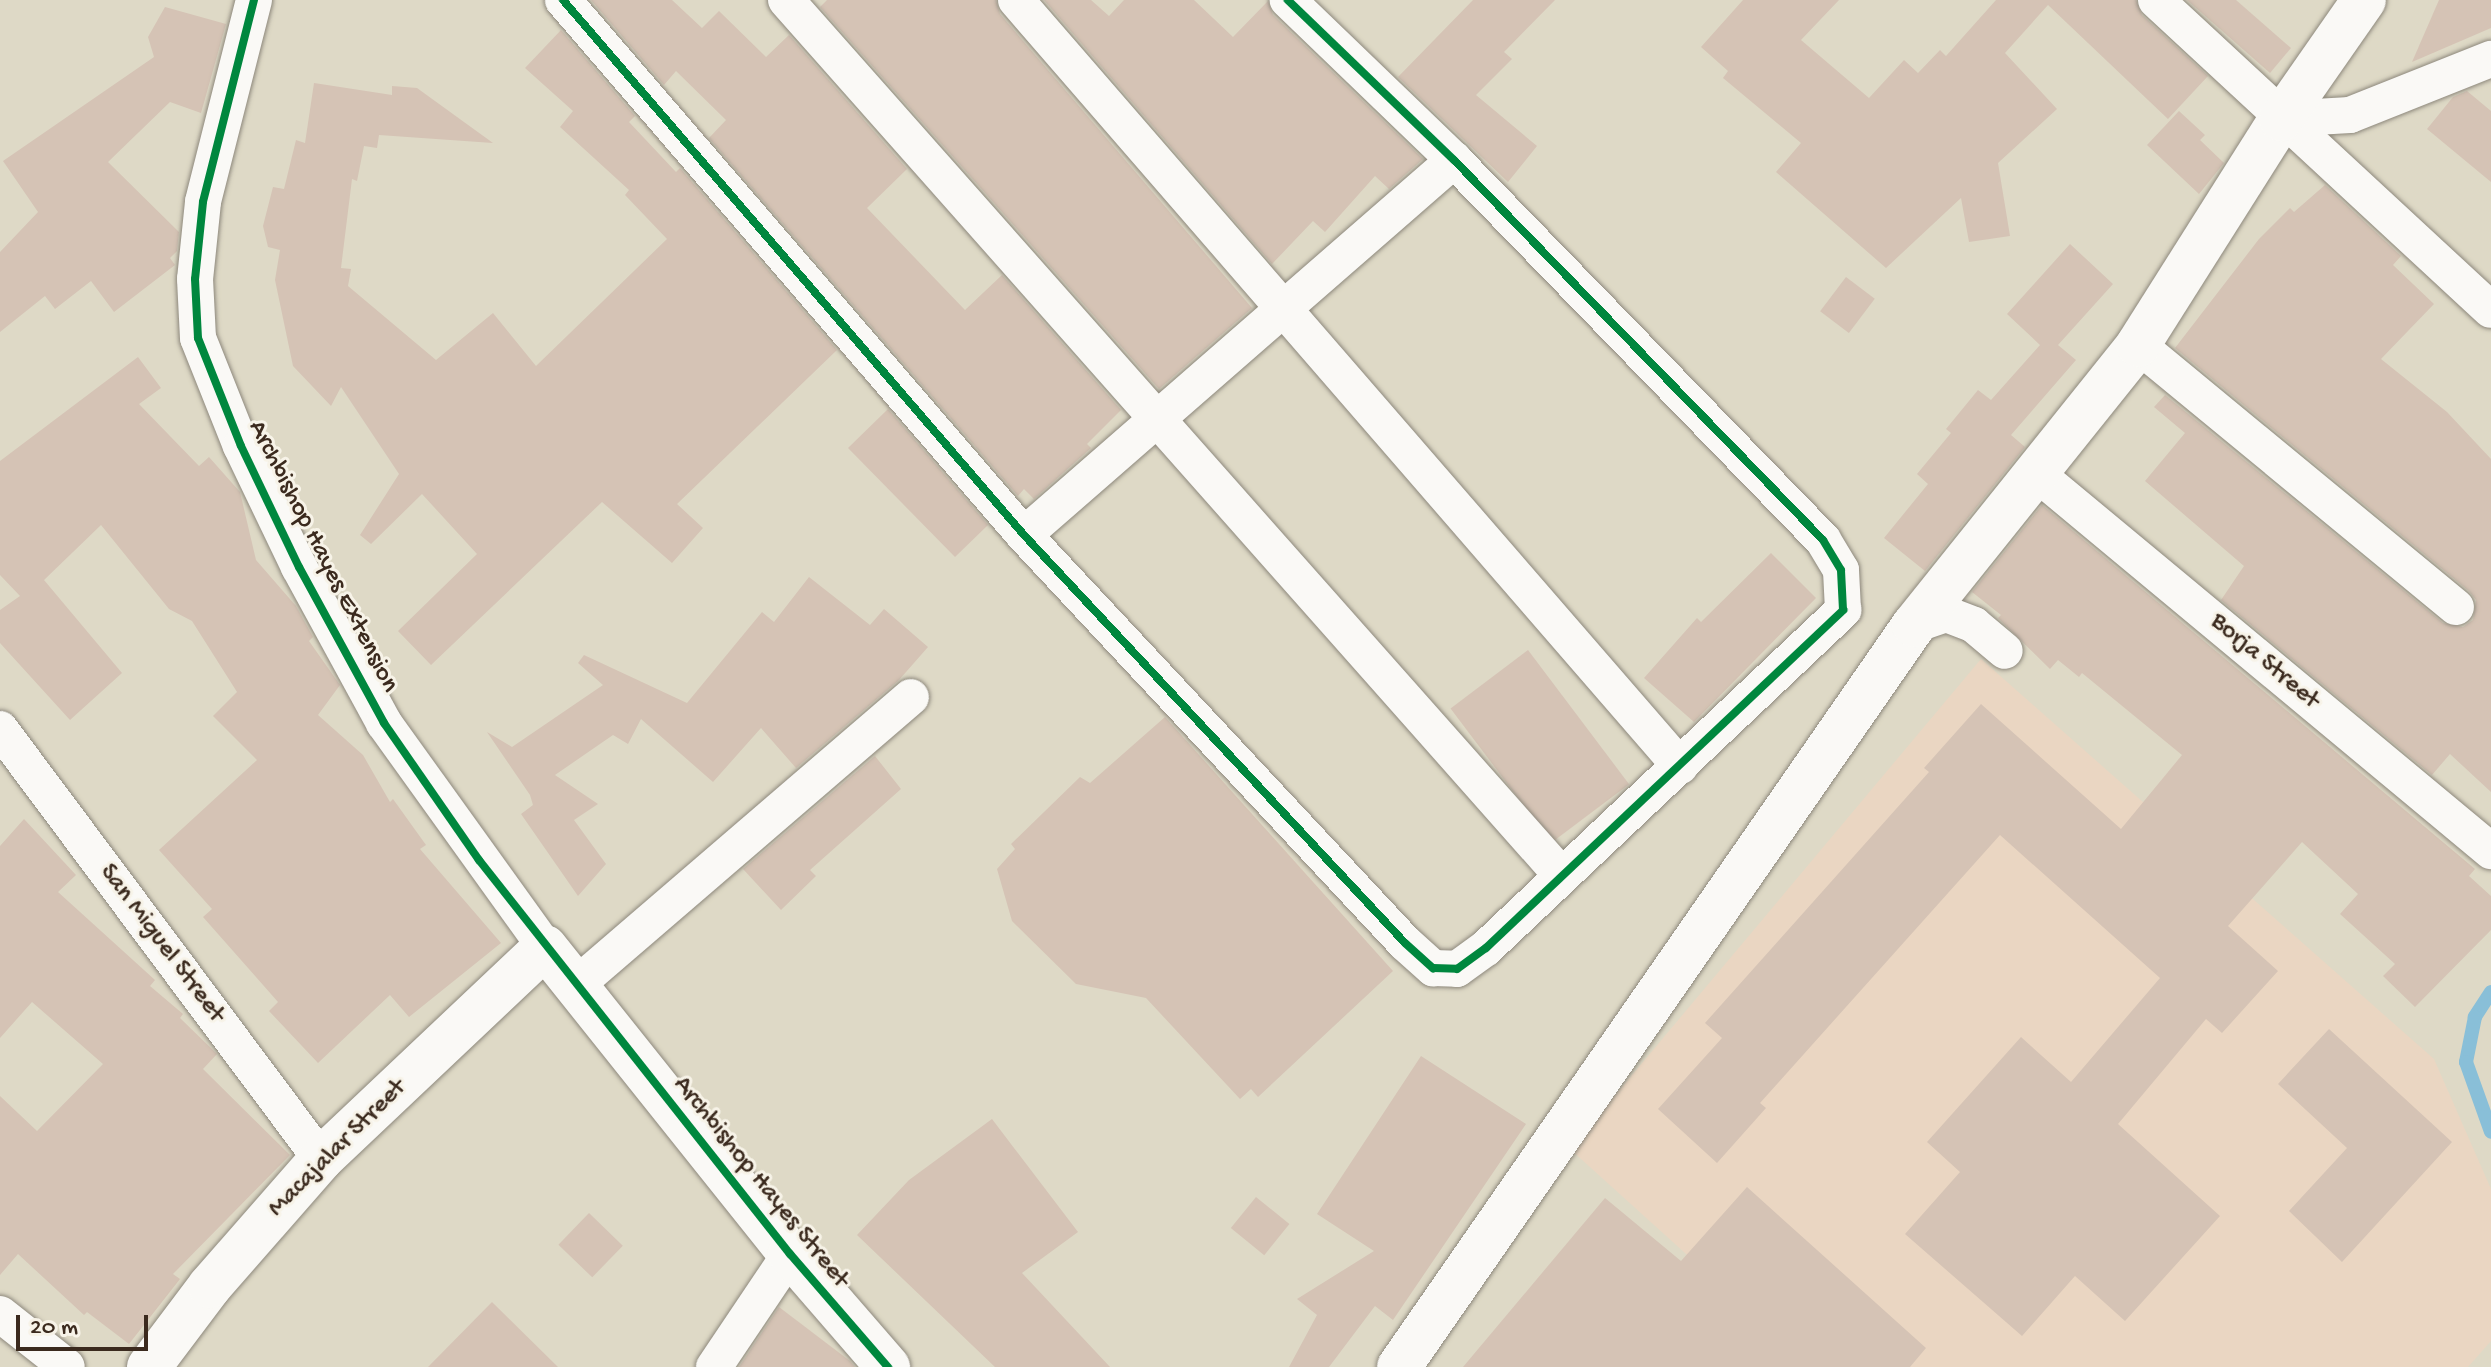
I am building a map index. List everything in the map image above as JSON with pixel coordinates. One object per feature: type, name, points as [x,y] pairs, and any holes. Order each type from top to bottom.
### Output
[{"type":"main road","points":[[1399,1367],[1914,625],[2138,345],[2281,119],[2364,0]]},
{"type":"main road","name":"Archbishop Hayes Street","points":[[545,947],[790,1254],[888,1367]]},
{"type":"main road","name":"Macajalar Street","points":[[149,1367],[210,1286],[321,1159],[545,947]]},
{"type":"street","name":"Archbishop Hayes Extension","points":[[254,0],[203,202],[195,279],[198,338],[241,446],[299,567],[384,723],[545,947]]},
{"type":"street","points":[[563,0],[1024,535],[1433,968],[1457,969],[1486,948],[1843,610],[1841,570],[1823,540],[1454,160],[1288,0]]},
{"type":"street","points":[[786,0],[1155,421],[1562,876]]},
{"type":"street","points":[[1016,0],[1284,304],[1680,766]]},
{"type":"street","points":[[2156,0],[2281,119],[2491,310]]},
{"type":"street","points":[[2281,119],[2350,115],[2482,74]]},
{"type":"street","points":[[1024,535],[1284,304],[1454,160]]},
{"type":"street","points":[[2138,345],[2456,607]]},
{"type":"street","name":"Borja Street","points":[[2036,473],[2491,851]]},
{"type":"street","points":[[1914,625],[1946,614],[1974,625],[2005,651]]},
{"type":"street","points":[[575,986],[911,697]]},
{"type":"street","name":"San Miguel Street","points":[[0,729],[321,1159]]},
{"type":"street","points":[[714,1367],[790,1254]]},
{"type":"street","points":[[0,1314],[67,1367]]},
{"type":"shaded area","points":[[1981,659],[2434,1059],[2491,1189],[2491,1341],[2468,1367],[1811,1367],[1570,1149]]},
{"type":"building","points":[[591,0],[672,0],[702,28],[719,11],[766,57],[789,35],[907,169],[867,208],[965,310],[1002,275],[1121,410],[1087,444],[1091,448],[1034,499],[1024,489],[1018,496],[709,138],[726,120],[676,71],[664,85]]},
{"type":"building","points":[[827,0],[996,0],[1000,14],[1252,308],[1159,389],[820,7]]},
{"type":"building","points":[[1044,0],[1091,0],[1109,16],[1124,0],[1194,0],[1233,37],[1268,1],[1273,15],[1423,159],[1389,189],[1375,176],[1325,232],[1313,221],[1272,264]]},
{"type":"building","points":[[1473,0],[1555,0],[1504,52],[1512,59],[1476,95],[1537,146],[1508,182],[1398,77]]},
{"type":"building","points":[[1743,0],[1839,0],[1801,40],[1869,98],[1904,60],[1918,73],[1940,50],[1946,56],[1996,0],[2136,0],[2142,15],[2208,76],[2168,119],[2048,5],[2005,53],[2057,109],[1998,163],[2010,236],[1969,242],[1961,198],[1886,268],[1776,172],[1801,143],[1723,78],[1728,71],[1701,47]]},
{"type":"building","points":[[2187,0],[2236,0],[2291,48],[2270,73]]},
{"type":"building","points":[[2439,0],[2491,0],[2491,28],[2412,62]]},
{"type":"building","points":[[165,7],[226,24],[201,113],[170,102],[108,162],[179,232],[177,251],[170,258],[175,265],[114,312],[91,281],[55,309],[45,296],[0,332],[0,252],[38,212],[3,161],[154,57],[148,37]]},
{"type":"building","points":[[561,30],[635,116],[629,122],[676,172],[680,168],[837,350],[677,504],[703,528],[672,563],[602,502],[431,665],[398,631],[477,554],[422,494],[371,544],[360,535],[399,474],[341,387],[331,406],[293,366],[275,280],[280,250],[268,247],[263,226],[273,187],[284,189],[296,140],[305,143],[314,83],[392,95],[392,86],[417,88],[493,143],[379,135],[377,148],[364,146],[357,181],[352,179],[341,268],[351,269],[348,286],[436,360],[493,313],[536,366],[667,239],[625,195],[629,190],[560,127],[573,111],[525,68]]},
{"type":"building","points":[[2467,91],[2491,111],[2491,182],[2427,129],[2453,97]]},
{"type":"building","points":[[2179,111],[2205,135],[2200,140],[2224,163],[2199,194],[2147,145]]},
{"type":"building","points":[[2325,185],[2401,256],[2393,265],[2434,304],[2381,359],[2447,412],[2491,459],[2491,792],[2450,754],[2432,775],[2221,600],[2244,566],[2145,481],[2185,433],[2154,407],[2165,395],[2443,623],[2463,627],[2473,620],[2476,600],[2469,591],[2175,348],[2259,239],[2290,208],[2294,212]]},
{"type":"building","points":[[2070,244],[2113,284],[2058,345],[2076,360],[2011,435],[2025,447],[1925,571],[1884,538],[1928,484],[1917,474],[1951,433],[1946,429],[1978,390],[1991,400],[2040,345],[2007,314]]},
{"type":"building","points":[[1846,277],[1875,299],[1849,333],[1820,311]]},
{"type":"building","points":[[138,357],[161,388],[139,404],[199,466],[209,457],[240,492],[256,560],[296,606],[313,637],[309,641],[340,685],[318,715],[363,755],[390,802],[393,799],[426,845],[420,849],[501,943],[409,1017],[390,995],[318,1063],[269,1011],[278,1002],[203,917],[212,909],[159,850],[257,760],[213,716],[237,692],[192,621],[169,609],[101,525],[44,580],[122,673],[70,720],[0,643],[0,610],[20,596],[0,575],[0,461]]},
{"type":"building","points":[[888,409],[988,525],[955,557],[848,448]]},
{"type":"building","points":[[2042,505],[2475,869],[2469,876],[2491,896],[2491,930],[2415,1007],[2383,976],[2395,964],[2340,914],[2358,894],[2302,842],[2228,926],[2278,971],[2222,1033],[2206,1019],[2118,1124],[2220,1216],[2125,1321],[2075,1276],[2022,1336],[1905,1234],[1960,1172],[1927,1142],[2021,1037],[2071,1082],[2160,978],[2000,835],[1760,1103],[1766,1108],[1717,1163],[1658,1109],[1722,1038],[1705,1023],[1929,772],[1924,768],[1981,704],[2121,829],[2182,755],[2082,673],[2079,677],[2058,660],[2050,669],[1998,618],[2001,615],[1972,592]]},
{"type":"building","points":[[1771,553],[1816,598],[1694,722],[1644,678],[1697,618],[1701,622]]},
{"type":"building","points":[[809,577],[870,625],[884,609],[928,647],[899,680],[796,768],[761,728],[713,782],[641,719],[628,744],[613,735],[555,775],[598,804],[574,820],[606,864],[578,896],[521,814],[533,805],[530,795],[487,732],[512,747],[603,685],[578,663],[584,655],[687,703],[762,612],[774,622]]},
{"type":"building","points":[[1528,650],[1629,784],[1552,843],[1451,708]]},
{"type":"building","points":[[1165,717],[1393,971],[1258,1097],[1251,1089],[1240,1099],[1146,998],[1076,984],[1012,921],[997,869],[1015,849],[1011,844],[1080,777],[1090,783]]},
{"type":"building","points":[[875,756],[901,789],[810,870],[816,876],[781,910],[743,869]]},
{"type":"building","points":[[24,819],[76,875],[58,892],[155,980],[150,986],[183,1014],[180,1018],[217,1054],[203,1069],[290,1155],[173,1274],[180,1279],[129,1344],[87,1312],[84,1315],[18,1254],[0,1275],[0,1096],[37,1131],[103,1064],[32,1002],[0,1038],[0,846]]},
{"type":"building","points":[[2329,1029],[2452,1142],[2342,1262],[2289,1211],[2347,1148],[2278,1084]]},
{"type":"building","points":[[1421,1056],[1526,1124],[1393,1320],[1375,1306],[1329,1367],[1289,1367],[1317,1315],[1297,1299],[1374,1251],[1317,1214]]},
{"type":"building","points":[[992,1119],[1078,1232],[1022,1273],[1110,1367],[995,1367],[857,1235],[909,1180]]},
{"type":"building","points":[[1747,1187],[1926,1348],[1910,1367],[1463,1367],[1605,1198],[1681,1261]]},
{"type":"building","points":[[1256,1197],[1289,1224],[1264,1255],[1231,1228]]},
{"type":"building","points":[[589,1213],[623,1246],[592,1277],[558,1245]]},
{"type":"building","points":[[492,1302],[558,1367],[428,1367]]},
{"type":"building","points":[[779,1307],[850,1361],[855,1367],[739,1367]]},
{"type":"waterway","points":[[2491,992],[2475,1017],[2466,1062],[2491,1132]]},
{"type":"cycle path","points":[[254,0],[203,202],[195,279],[198,338],[241,446],[299,567],[384,723],[479,860],[790,1254],[888,1367]]},
{"type":"cycle path","points":[[563,0],[1024,535],[1405,943],[1433,968],[1457,969],[1486,948],[1843,610],[1841,570],[1823,540],[1454,160],[1288,0]]}]
